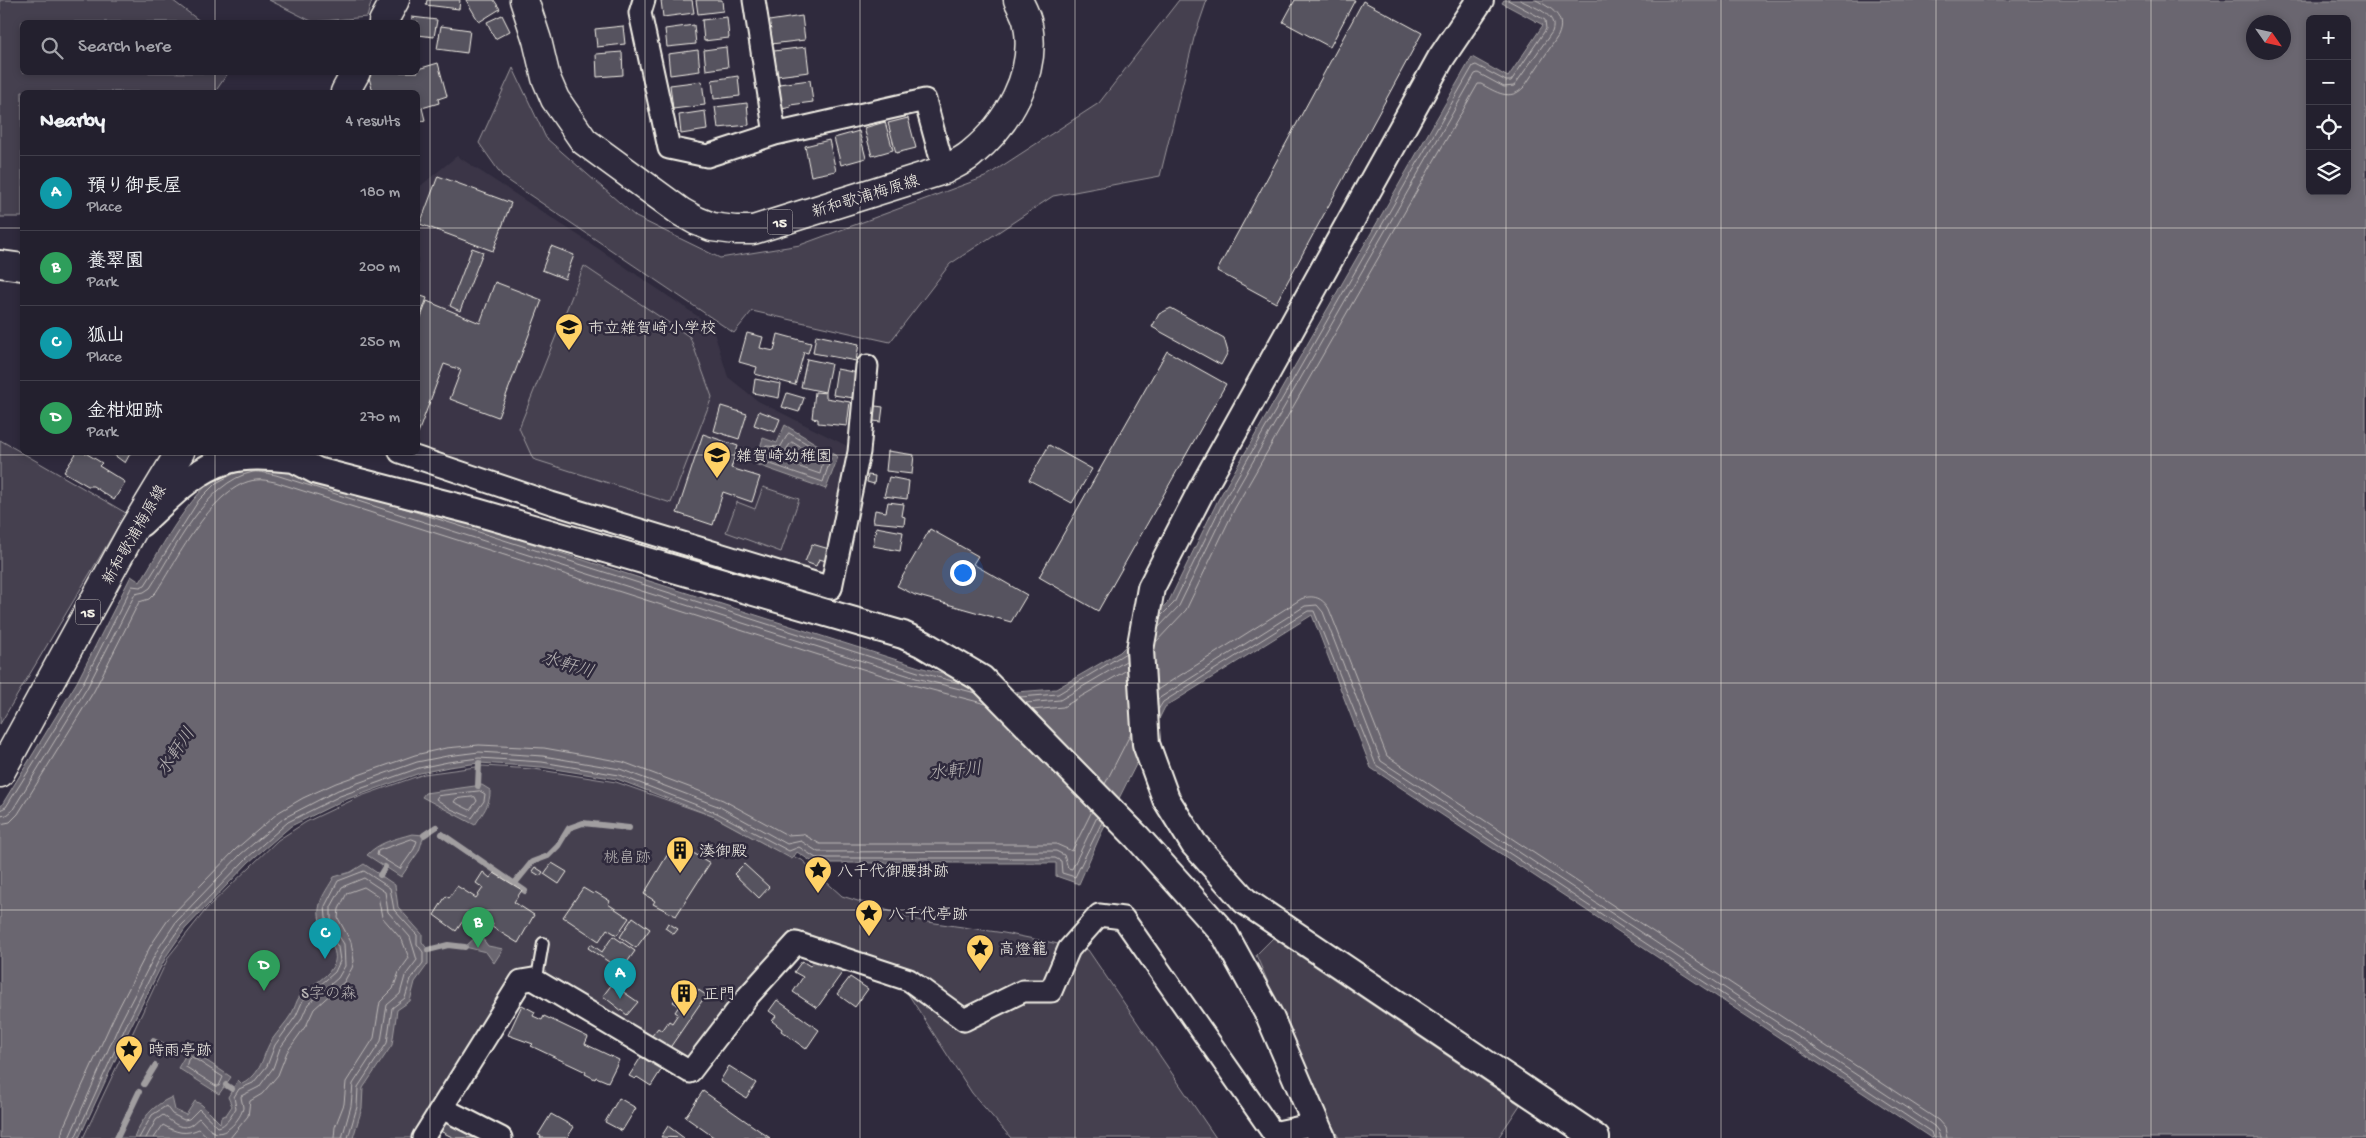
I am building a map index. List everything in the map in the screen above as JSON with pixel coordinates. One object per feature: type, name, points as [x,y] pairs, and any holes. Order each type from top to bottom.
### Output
[{"type":"main road","points":[[384,20],[395,0]]},
{"type":"main road","name":"新和歌浦梅原線","points":[[524,0],[549,85],[566,117],[584,142],[673,207],[697,221],[735,230],[753,230],[944,170],[969,156],[987,140],[1004,120],[1019,94],[1030,42],[1028,23],[1018,0]]},
{"type":"main road","points":[[345,90],[354,75]]},
{"type":"main road","name":"新和歌浦梅原線","points":[[0,773],[133,530],[178,455]]},
{"type":"street","points":[[644,0],[640,14],[669,148],[707,156],[776,134],[925,100],[944,170]]},
{"type":"street","points":[[754,0],[776,134]]},
{"type":"street","points":[[1480,0],[1441,58],[1201,491],[1151,588],[1140,650],[1146,744],[1166,799],[1194,844],[1245,900],[1596,1138]]},
{"type":"street","points":[[0,264],[20,267]]},
{"type":"street","points":[[410,455],[484,476],[831,588],[858,452],[867,366]]},
{"type":"street","points":[[133,530],[193,476],[229,460],[292,455],[317,470],[473,511],[903,635],[923,644],[982,679],[1137,837],[1224,935],[1270,1017],[1319,1131],[1273,1133],[1124,918],[1099,915],[1069,949],[1051,991],[1023,990],[964,1020],[909,980],[796,943],[749,995],[690,1072],[533,979],[521,980],[423,1138]]},
{"type":"street","points":[[473,511],[484,476]]},
{"type":"street","points":[[442,1108],[501,1138]]},
{"type":"lane","points":[[533,979],[538,972],[543,943]]},
{"type":"shaded area","name":"市立雑賀崎小学校","points":[[457,156],[712,326],[728,377],[758,401],[853,449],[824,577],[420,451],[420,186]]},
{"type":"green space","points":[[0,0],[172,0],[198,20],[20,20],[20,75],[227,75],[216,90],[20,90],[20,217],[0,217]]},
{"type":"green space","points":[[269,0],[372,0],[367,17],[309,20]]},
{"type":"green space","points":[[1179,0],[1207,0],[1194,38],[1160,176],[1053,196],[950,264],[890,342],[752,311],[734,333],[503,177],[479,143],[513,68],[546,138],[636,217],[720,258],[800,245],[985,177],[1099,103]]},
{"type":"green space","points":[[584,266],[690,337],[712,397],[671,503],[533,459],[519,428]]},
{"type":"green space","points":[[0,440],[20,452],[20,455],[26,455],[126,513],[0,724]]},
{"type":"green space","points":[[763,487],[799,499],[781,552],[726,532],[737,502],[755,509]]},
{"type":"green space","name":"S字の森","points":[[483,766],[534,769],[616,782],[715,817],[772,848],[802,860],[842,896],[921,921],[1004,933],[1088,950],[1216,1138],[1011,1138],[972,1093],[890,966],[806,933],[797,932],[732,996],[688,1060],[636,1032],[531,967],[518,974],[415,1138],[83,1138],[169,956],[208,907],[278,840],[306,822],[361,796],[424,774]]},
{"type":"green space","points":[[1273,938],[1520,1105],[1498,1138],[1339,1138],[1324,1110],[1256,955]]},
{"type":"water","name":"水軒川","points":[[1504,0],[2366,0],[2366,1138],[1931,1138],[1371,768],[1312,615],[1165,707],[1100,836],[1079,884],[1056,876],[1056,863],[814,863],[797,852],[792,859],[715,817],[617,779],[542,767],[479,763],[449,767],[420,773],[342,801],[291,826],[249,862],[185,929],[167,955],[130,1028],[79,1138],[0,1138],[0,808],[77,682],[131,576],[140,582],[192,501],[219,476],[238,466],[279,463],[919,667],[1016,692],[1056,689],[1120,652],[1169,601],[1218,500],[1472,57],[1508,77],[1543,25],[1502,3]]},
{"type":"water","points":[[785,425],[838,457],[826,489],[755,464],[763,438],[777,443]]},
{"type":"water","points":[[482,785],[490,790],[490,795],[486,809],[475,825],[422,797],[425,793]]},
{"type":"water","points":[[412,834],[424,835],[419,851],[401,877],[367,855],[382,844]]},
{"type":"water","points":[[364,864],[395,885],[398,907],[422,934],[422,942],[428,950],[428,964],[415,982],[410,1001],[397,1010],[392,1045],[363,1088],[362,1108],[353,1138],[134,1138],[140,1124],[148,1113],[172,1097],[175,1110],[186,1115],[195,1101],[202,1105],[220,1123],[221,1117],[226,1115],[232,1106],[228,1097],[238,1080],[242,1084],[254,1075],[261,1065],[271,1041],[290,1017],[297,1000],[333,967],[335,955],[320,921],[320,904],[334,877],[351,872]]},
{"type":"water","points":[[479,934],[488,946],[503,949],[494,963],[486,952],[465,947]]},
{"type":"water","points":[[189,1049],[231,1077],[219,1094],[178,1068]]},
{"type":"building","points":[[427,0],[460,0],[459,9],[426,5]]},
{"type":"building","points":[[466,0],[494,0],[500,9],[479,22]]},
{"type":"building","points":[[661,0],[692,0],[694,13],[663,17]]},
{"type":"building","points":[[696,0],[722,0],[723,11],[698,14]]},
{"type":"building","points":[[1295,0],[1355,0],[1330,47],[1283,22]]},
{"type":"building","points":[[1363,1],[1422,33],[1276,303],[1217,271]]},
{"type":"building","points":[[502,15],[510,31],[495,39],[487,22]]},
{"type":"building","points":[[802,16],[805,40],[771,44],[769,21]]},
{"type":"building","points":[[412,17],[437,20],[434,37],[420,35],[420,20],[411,20]]},
{"type":"building","points":[[727,17],[729,38],[704,41],[702,20]]},
{"type":"building","points":[[694,25],[696,44],[667,47],[665,29]]},
{"type":"building","points":[[441,26],[470,30],[467,53],[437,49]]},
{"type":"building","points":[[623,26],[625,44],[597,47],[595,29]]},
{"type":"building","points":[[726,47],[728,67],[706,70],[704,50]]},
{"type":"building","points":[[806,47],[809,72],[777,76],[774,51]]},
{"type":"building","points":[[698,50],[700,71],[670,75],[668,54]]},
{"type":"building","points":[[622,52],[623,75],[597,77],[596,54]]},
{"type":"building","points":[[438,63],[447,96],[438,99],[439,103],[422,108],[425,120],[420,121],[420,90],[372,90],[368,75],[420,75],[420,68]]},
{"type":"building","points":[[738,76],[740,96],[714,99],[712,80]]},
{"type":"building","points":[[810,80],[813,102],[790,105],[791,107],[782,109],[779,84]]},
{"type":"building","points":[[702,81],[705,105],[673,109],[670,85]]},
{"type":"building","points":[[747,103],[749,125],[718,128],[715,107]]},
{"type":"building","points":[[705,111],[707,130],[681,134],[679,115]]},
{"type":"building","points":[[908,118],[916,148],[896,153],[888,123]]},
{"type":"building","points":[[885,122],[893,150],[872,156],[864,128]]},
{"type":"building","points":[[859,131],[866,158],[841,165],[834,138]]},
{"type":"building","points":[[829,140],[836,171],[811,176],[805,146]]},
{"type":"building","points":[[438,176],[511,203],[493,251],[420,224]]},
{"type":"building","points":[[551,246],[574,255],[565,279],[542,270]]},
{"type":"building","points":[[472,248],[483,252],[460,311],[450,306]]},
{"type":"building","points":[[495,282],[542,300],[498,417],[450,399],[461,370],[444,364],[420,428],[420,320],[427,301],[480,323]]},
{"type":"building","points":[[420,296],[427,298],[420,317]]},
{"type":"building","points":[[1171,308],[1224,338],[1228,352],[1221,365],[1152,327],[1159,314]]},
{"type":"building","points":[[747,333],[763,337],[760,348],[774,351],[778,334],[811,343],[808,353],[804,352],[795,385],[755,374],[757,367],[739,362]]},
{"type":"building","points":[[816,335],[859,344],[856,361],[813,353]]},
{"type":"building","points":[[1167,351],[1226,384],[1098,611],[1039,577]]},
{"type":"building","points":[[807,359],[831,364],[825,392],[801,387]]},
{"type":"building","points":[[837,369],[858,373],[854,398],[833,395]]},
{"type":"building","points":[[755,379],[781,384],[779,398],[753,393]]},
{"type":"building","points":[[815,392],[826,393],[826,398],[850,402],[847,426],[818,423],[818,419],[812,418]]},
{"type":"building","points":[[787,393],[804,398],[799,412],[782,407]]},
{"type":"building","points":[[868,405],[883,407],[881,422],[866,420]]},
{"type":"building","points":[[721,406],[747,414],[739,439],[714,431]]},
{"type":"building","points":[[759,411],[780,419],[775,432],[754,425]]},
{"type":"building","points":[[703,434],[738,446],[731,468],[760,477],[752,502],[723,492],[713,525],[677,513]]},
{"type":"building","points":[[1049,445],[1092,469],[1072,503],[1029,480]]},
{"type":"building","points":[[888,451],[914,455],[912,474],[886,471]]},
{"type":"building","points":[[75,455],[89,455],[102,463],[99,466],[125,482],[114,500],[93,486],[88,486],[64,472]]},
{"type":"building","points":[[114,455],[129,455],[125,463]]},
{"type":"building","points":[[868,475],[875,476],[874,484],[867,482]]},
{"type":"building","points":[[889,477],[909,481],[907,499],[884,496]]},
{"type":"building","points":[[888,502],[904,504],[902,516],[905,517],[904,525],[873,522],[875,510],[886,512]]},
{"type":"building","points":[[876,527],[903,532],[900,551],[873,546]]},
{"type":"building","points":[[930,529],[978,556],[973,564],[1027,595],[1011,622],[915,595],[897,586]]},
{"type":"building","points":[[812,544],[836,551],[833,563],[819,559],[816,566],[805,562]]},
{"type":"building","name":"湊御殿","points":[[675,842],[710,863],[676,916],[653,904],[655,901],[644,894]]},
{"type":"building","points":[[552,863],[567,872],[559,884],[544,874]]},
{"type":"building","points":[[744,864],[769,887],[759,898],[734,874]]},
{"type":"building","points":[[535,867],[543,872],[540,876],[532,871]]},
{"type":"building","points":[[483,872],[490,878],[494,873],[522,890],[514,902],[534,915],[518,943],[492,927],[493,924],[465,918],[456,931],[434,915],[446,896],[449,898],[457,886],[476,898],[483,888],[476,883]]},
{"type":"building","points":[[583,888],[593,894],[595,892],[610,901],[608,904],[629,918],[617,935],[607,929],[599,941],[563,917]]},
{"type":"building","points":[[633,917],[650,929],[636,948],[620,937]]},
{"type":"building","points":[[668,923],[678,929],[674,934],[665,928]]},
{"type":"building","points":[[613,936],[635,951],[623,968],[614,962],[612,964],[588,948],[591,944],[602,952]]},
{"type":"building","points":[[818,954],[844,970],[817,1008],[793,992],[803,977],[794,972],[802,961],[810,966]]},
{"type":"building","points":[[850,977],[868,989],[855,1007],[837,994]]},
{"type":"building","points":[[612,984],[638,1002],[627,1015],[603,996]]},
{"type":"building","name":"正門","points":[[691,985],[706,995],[669,1049],[651,1037],[658,1028],[662,1031],[669,1021],[672,1023],[678,1014],[675,1012],[679,1006],[673,1002],[677,997],[681,999]]},
{"type":"building","points":[[777,1000],[819,1030],[806,1049],[781,1031],[782,1029],[772,1021],[776,1016],[769,1011]]},
{"type":"building","points":[[522,1005],[535,1012],[533,1016],[542,1020],[544,1016],[588,1037],[585,1044],[619,1060],[608,1082],[596,1077],[595,1079],[585,1074],[586,1072],[531,1046],[533,1044],[508,1035]]},
{"type":"building","points":[[643,1054],[665,1064],[651,1086],[637,1077],[635,1079],[629,1076]]},
{"type":"building","points":[[729,1066],[756,1083],[746,1098],[720,1081]]},
{"type":"building","points":[[703,1091],[770,1138],[715,1138],[685,1117]]},
{"type":"building","points":[[619,1098],[636,1108],[622,1131],[605,1122]]},
{"type":"building","points":[[451,1109],[485,1138],[454,1138],[440,1131]]},
{"type":"building","points":[[551,1114],[574,1127],[567,1138],[540,1138],[541,1136],[538,1135]]},
{"type":"building","points":[[668,1126],[684,1138],[661,1137]]},
{"type":"waterway","points":[[478,786],[479,763]]},
{"type":"waterway","points":[[515,883],[532,862],[548,856],[558,846],[569,828],[583,823],[629,828]]},
{"type":"waterway","points":[[424,835],[436,827]]},
{"type":"waterway","points":[[442,834],[525,891]]},
{"type":"waterway","points":[[380,875],[385,867]]},
{"type":"waterway","points":[[428,950],[448,945],[465,947]]},
{"type":"waterway","points":[[153,1041],[174,1051]]},
{"type":"waterway","points":[[144,1084],[155,1066]]},
{"type":"waterway","points":[[226,1085],[232,1089]]},
{"type":"waterway","points":[[117,1138],[139,1092]]},
{"type":"place","name":"市立雑賀崎小学校","points":[[569,351]]},
{"type":"place","name":"雑賀崎幼稚園","points":[[717,479]]},
{"type":"place","name":"湊御殿","points":[[680,874]]},
{"type":"place","name":"八千代御腰掛跡","points":[[818,894]]},
{"type":"place","name":"八千代亭跡","points":[[869,937]]},
{"type":"place","name":"養翠園","points":[[478,948]]},
{"type":"place","name":"狐山","points":[[325,959]]},
{"type":"place","name":"高燈籠","points":[[980,972]]},
{"type":"place","name":"金柑畑跡","points":[[264,991]]},
{"type":"place","name":"預り御長屋","points":[[620,999]]},
{"type":"place","name":"正門","points":[[684,1017]]},
{"type":"place","name":"時雨亭跡","points":[[129,1073]]},
{"type":"park label","name":"桃畠跡","points":[[627,856]]}]
